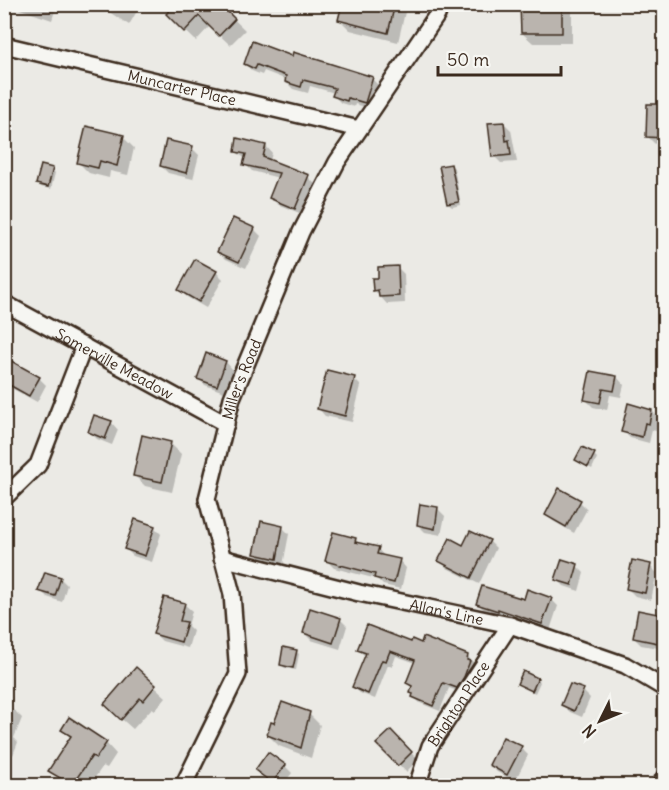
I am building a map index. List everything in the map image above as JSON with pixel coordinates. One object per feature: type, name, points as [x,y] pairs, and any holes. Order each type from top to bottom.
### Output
[{"type":"street","name":"Miller's Road","points":[[183,786],[238,674],[232,594],[207,500],[232,398],[302,232],[337,162],[437,15],[441,4]]},
{"type":"street","name":"Muncarter Place","points":[[4,45],[359,129]]},
{"type":"street","name":"Somerville Meadow","points":[[4,303],[226,424]]},
{"type":"street","points":[[4,498],[38,465],[84,346]]},
{"type":"street","name":"Allan's Line","points":[[222,558],[359,593],[510,626],[625,665],[664,688]]},
{"type":"street","name":"Brighton Place","points":[[417,786],[430,746],[510,626]]},
{"type":"street","points":[[660,786],[664,778]]},
{"type":"building","points":[[175,4],[220,4],[235,19],[219,36],[199,16],[184,32],[166,14]]},
{"type":"building","points":[[342,4],[395,4],[388,33],[338,20]]},
{"type":"building","points":[[520,4],[562,4],[562,33],[521,33]]},
{"type":"building","points":[[252,41],[292,56],[293,52],[373,77],[365,103],[332,96],[335,88],[303,80],[301,87],[285,82],[286,76],[257,65],[255,69],[244,64]]},
{"type":"building","points":[[647,104],[664,104],[664,138],[646,137]]},
{"type":"building","points":[[504,122],[506,141],[509,140],[511,155],[492,157],[488,123]]},
{"type":"building","points":[[86,126],[124,135],[117,166],[100,161],[98,168],[77,163]]},
{"type":"building","points":[[237,138],[266,145],[263,157],[309,175],[295,209],[269,198],[279,173],[243,165],[246,154],[235,152]]},
{"type":"building","points":[[166,140],[193,146],[186,173],[160,166]]},
{"type":"building","points":[[451,164],[459,202],[447,204],[439,166]]},
{"type":"building","points":[[41,165],[53,168],[48,187],[36,184]]},
{"type":"building","points":[[233,218],[255,228],[239,262],[217,252]]},
{"type":"building","points":[[195,259],[217,271],[199,302],[178,290]]},
{"type":"building","points":[[398,266],[399,296],[379,297],[378,290],[373,291],[372,278],[378,278],[378,267]]},
{"type":"building","points":[[206,353],[226,361],[217,386],[197,379]]},
{"type":"building","points":[[4,357],[40,377],[29,396],[4,382]]},
{"type":"building","points":[[327,370],[355,377],[345,416],[317,409]]},
{"type":"building","points":[[590,371],[617,376],[614,391],[603,389],[600,403],[584,400]]},
{"type":"building","points":[[628,403],[652,410],[649,424],[645,423],[642,437],[621,432]]},
{"type":"building","points":[[94,415],[112,421],[105,439],[88,432]]},
{"type":"building","points":[[142,435],[171,442],[162,482],[133,476]]},
{"type":"building","points":[[582,447],[595,453],[588,467],[575,460]]},
{"type":"building","points":[[559,488],[581,500],[566,527],[545,515]]},
{"type":"building","points":[[420,504],[438,507],[435,529],[417,525]]},
{"type":"building","points":[[135,519],[155,526],[145,556],[124,549]]},
{"type":"building","points":[[261,521],[283,526],[277,559],[254,554]]},
{"type":"building","points":[[470,531],[490,540],[471,578],[438,561],[450,538],[463,545]]},
{"type":"building","points":[[333,532],[356,538],[355,542],[379,547],[377,554],[400,559],[394,583],[374,578],[375,574],[325,561]]},
{"type":"building","points":[[562,559],[578,564],[572,585],[555,580]]},
{"type":"building","points":[[632,560],[651,564],[645,593],[626,589]]},
{"type":"building","points":[[45,572],[61,577],[55,596],[38,591]]},
{"type":"building","points":[[482,586],[524,599],[527,589],[552,598],[542,624],[476,604]]},
{"type":"building","points":[[164,597],[185,603],[180,621],[187,622],[181,642],[153,634]]},
{"type":"building","points":[[310,608],[341,618],[333,643],[303,633]]},
{"type":"building","points":[[638,610],[663,615],[658,643],[633,638]]},
{"type":"building","points":[[367,625],[411,642],[412,639],[421,643],[423,637],[468,655],[467,660],[470,661],[464,677],[457,688],[443,683],[433,706],[412,697],[413,694],[410,693],[412,686],[406,683],[415,660],[390,651],[386,661],[382,660],[368,694],[352,687],[366,653],[357,650]]},
{"type":"building","points":[[283,647],[297,650],[293,668],[280,665]]},
{"type":"building","points":[[136,667],[156,685],[143,701],[140,698],[121,720],[104,704]]},
{"type":"building","points":[[523,671],[538,678],[532,691],[517,684]]},
{"type":"building","points":[[570,684],[584,689],[574,711],[561,705]]},
{"type":"building","points":[[282,702],[310,712],[301,748],[267,735]]},
{"type":"building","points":[[69,717],[107,742],[96,758],[92,756],[72,785],[48,771],[71,736],[61,730]]},
{"type":"building","points":[[391,730],[412,752],[398,766],[376,744]]},
{"type":"building","points":[[503,737],[522,746],[507,775],[489,765]]},
{"type":"building","points":[[268,752],[286,765],[272,783],[255,770]]}]
